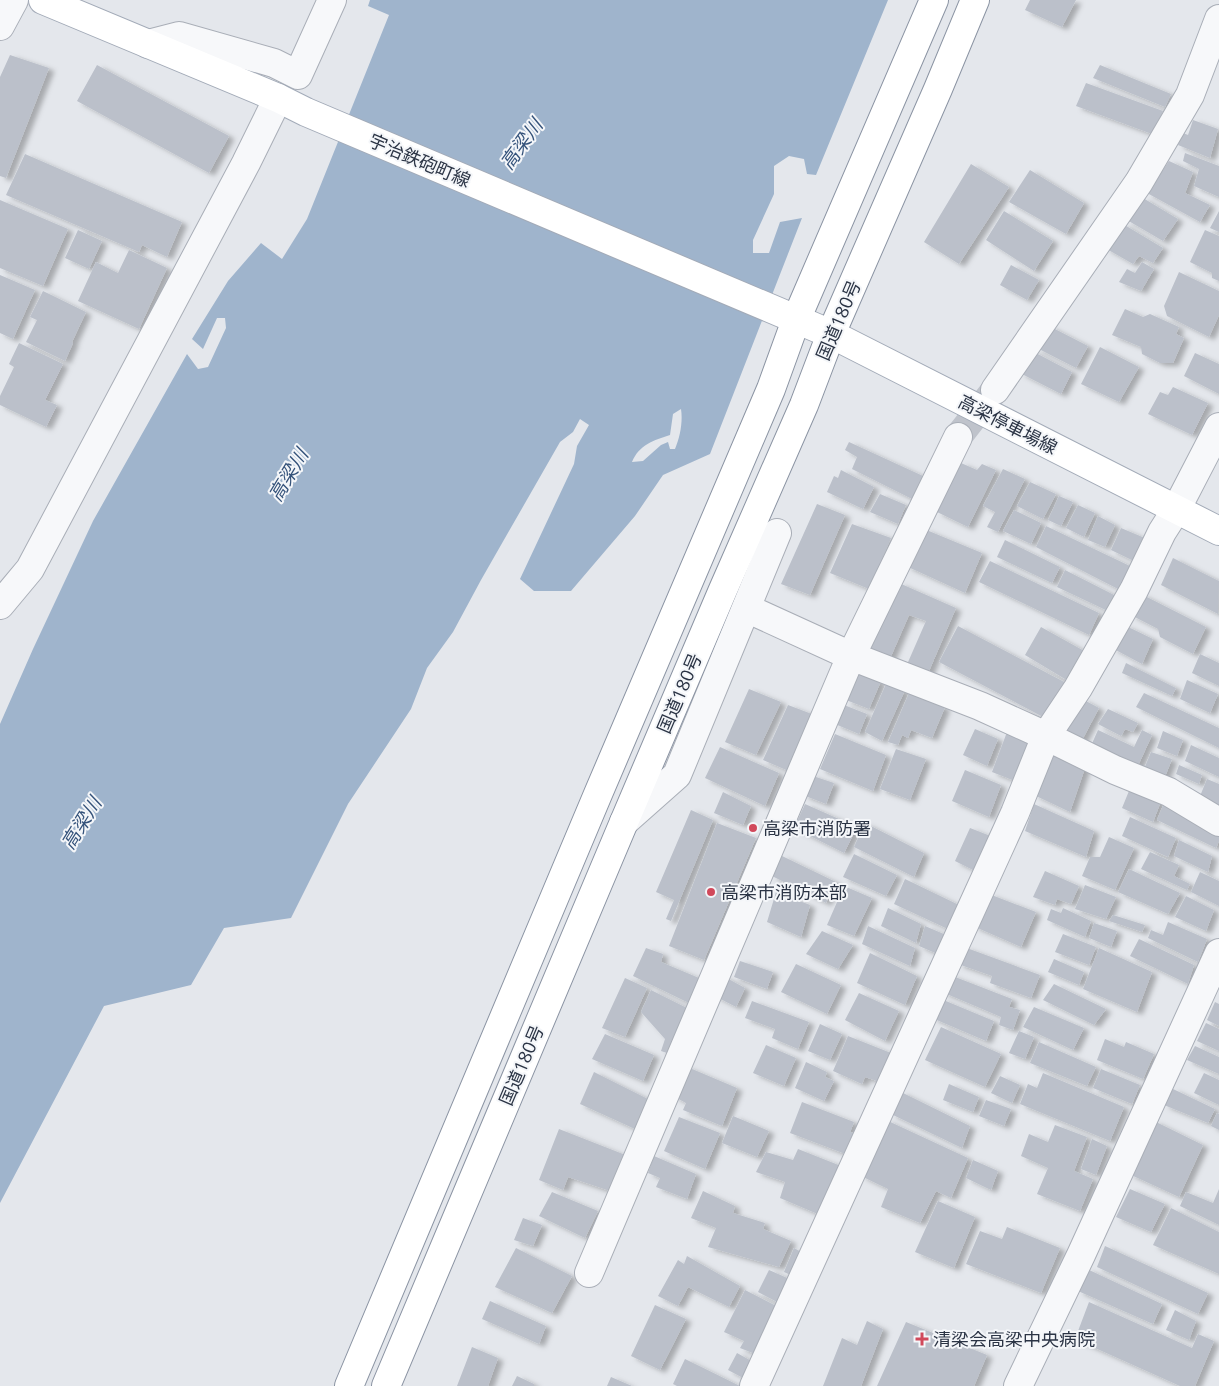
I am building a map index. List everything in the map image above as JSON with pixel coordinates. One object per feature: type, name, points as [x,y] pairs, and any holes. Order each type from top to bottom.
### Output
[{"type":"main road","name":"宇治鉄砲町線","points":[[43,0],[278,98],[306,112],[796,320]]},
{"type":"main road","name":"国道180号","points":[[349,1386],[771,389],[796,320],[934,0]]},
{"type":"main road","name":"国道180号","points":[[386,1386],[624,822],[804,405],[832,334],[975,0]]},
{"type":"main road","name":"高梁停車場線","points":[[796,320],[832,334],[1219,531]]},
{"type":"street","points":[[0,26],[14,0]]},
{"type":"street","points":[[148,44],[179,36],[274,64],[298,75],[332,0]]},
{"type":"street","points":[[995,390],[1139,182],[1190,95],[1219,19]]},
{"type":"street","points":[[0,605],[30,569],[242,171],[278,98]]},
{"type":"street","points":[[754,1386],[1015,813],[1046,736],[1078,688],[1134,590],[1162,532],[1176,510],[1219,427]]},
{"type":"street","points":[[589,1273],[851,656],[958,437]]},
{"type":"street","points":[[624,822],[677,775],[777,533]]},
{"type":"street","points":[[746,608],[851,656],[980,706],[1115,770],[1169,792],[1219,822]]},
{"type":"street","points":[[1018,1386],[1081,1255],[1219,952]]},
{"type":"water","name":"高梁川","points":[[370,0],[888,0],[816,175],[807,174],[804,159],[789,156],[774,166],[774,194],[753,240],[753,253],[769,253],[780,222],[802,218],[710,454],[663,475],[635,516],[571,591],[534,591],[520,579],[574,464],[577,446],[589,425],[580,419],[573,432],[560,442],[453,632],[427,668],[411,709],[348,804],[291,918],[224,928],[191,985],[104,1006],[0,1203],[0,724],[93,521],[187,354],[198,369],[208,367],[226,328],[225,318],[217,318],[203,349],[192,339],[228,281],[261,243],[282,259],[307,219],[389,15],[368,6]],"holes":[[[681,409],[681,429],[675,449],[670,449],[668,442],[661,445],[643,461],[632,462],[643,447],[670,435],[673,414]]]},
{"type":"building","points":[[1030,0],[1076,0],[1062,27],[1025,10]]},
{"type":"building","points":[[10,55],[49,68],[6,178],[0,176],[0,77]]},
{"type":"building","points":[[97,65],[229,136],[209,173],[77,101]]},
{"type":"building","points":[[1100,65],[1171,94],[1165,107],[1093,78]]},
{"type":"building","points":[[1086,83],[1163,111],[1152,134],[1076,106]]},
{"type":"building","points":[[1193,120],[1218,129],[1210,158],[1178,145],[1183,133],[1188,135]]},
{"type":"building","points":[[1185,153],[1219,166],[1219,197],[1194,186],[1199,169],[1183,161]]},
{"type":"building","points":[[25,154],[182,222],[167,257],[142,245],[139,252],[6,195]]},
{"type":"building","points":[[1169,161],[1193,172],[1185,193],[1210,205],[1200,222],[1147,193]]},
{"type":"building","points":[[971,164],[1009,187],[959,264],[924,242]]},
{"type":"building","points":[[1030,170],[1084,203],[1066,234],[1009,202]]},
{"type":"building","points":[[1143,198],[1178,219],[1163,241],[1127,220]]},
{"type":"building","points":[[0,200],[68,229],[43,286],[0,268]]},
{"type":"building","points":[[1004,211],[1053,241],[1034,271],[986,240]]},
{"type":"building","points":[[1219,211],[1219,232],[1210,228]]},
{"type":"building","points":[[1123,224],[1163,248],[1153,263],[1139,256],[1133,264],[1105,248]]},
{"type":"building","points":[[78,230],[102,241],[89,269],[65,258]]},
{"type":"building","points":[[1205,230],[1219,236],[1219,281],[1212,278],[1212,273],[1190,262]]},
{"type":"building","points":[[129,250],[167,268],[139,329],[78,301],[96,262],[118,273]]},
{"type":"building","points":[[1142,262],[1154,269],[1141,291],[1119,282],[1127,269],[1135,273]]},
{"type":"building","points":[[1011,265],[1039,280],[1027,300],[1000,285]]},
{"type":"building","points":[[1179,272],[1219,291],[1219,315],[1209,337],[1167,316],[1164,306]]},
{"type":"building","points":[[0,275],[35,290],[13,339],[0,333]]},
{"type":"building","points":[[43,291],[86,312],[65,361],[26,342],[37,320],[30,317]]},
{"type":"building","points":[[1125,309],[1143,317],[1150,314],[1179,327],[1176,334],[1184,338],[1173,363],[1160,363],[1142,354],[1141,347],[1112,335]]},
{"type":"building","points":[[1049,326],[1088,346],[1076,368],[1037,348]]},
{"type":"building","points":[[19,343],[63,364],[45,400],[57,405],[46,427],[0,405],[0,396],[14,367],[9,364]]},
{"type":"building","points":[[1100,347],[1139,367],[1119,402],[1081,384]]},
{"type":"building","points":[[1032,351],[1072,372],[1061,394],[1020,373]]},
{"type":"building","points":[[1195,353],[1219,364],[1219,394],[1184,376]]},
{"type":"building","points":[[1173,387],[1208,403],[1192,435],[1148,414],[1160,392],[1168,395]]},
{"type":"building","points":[[849,442],[923,476],[912,499],[852,469],[857,457],[845,450]]},
{"type":"building","points":[[961,463],[977,470],[982,464],[996,470],[968,527],[937,512]]},
{"type":"building","points":[[1003,469],[1025,479],[998,532],[987,527],[995,512],[983,506]]},
{"type":"building","points":[[841,470],[874,487],[863,509],[827,492],[834,476],[838,478]]},
{"type":"building","points":[[1030,482],[1056,494],[1043,519],[1017,506]]},
{"type":"building","points":[[880,494],[906,505],[898,524],[870,512]]},
{"type":"building","points":[[1059,496],[1073,502],[1061,526],[1048,520]]},
{"type":"building","points":[[817,504],[845,515],[810,595],[781,584]]},
{"type":"building","points":[[1078,505],[1095,513],[1084,537],[1066,528]]},
{"type":"building","points":[[1014,510],[1041,523],[1031,544],[1003,531]]},
{"type":"building","points":[[1098,516],[1115,525],[1105,547],[1088,540]]},
{"type":"building","points":[[852,524],[891,538],[869,589],[830,573]]},
{"type":"building","points":[[1046,526],[1132,567],[1120,590],[1036,547]]},
{"type":"building","points":[[1121,528],[1147,539],[1136,562],[1111,550]]},
{"type":"building","points":[[924,529],[982,553],[965,593],[906,566]]},
{"type":"building","points":[[1005,540],[1060,567],[1052,583],[997,557]]},
{"type":"building","points":[[1173,558],[1219,581],[1218,614],[1161,585]]},
{"type":"building","points":[[990,561],[1099,613],[1089,635],[979,582]]},
{"type":"building","points":[[1065,570],[1118,597],[1110,612],[1057,587]]},
{"type":"building","points":[[899,583],[956,608],[926,678],[905,669],[926,621],[909,615],[888,663],[867,654]]},
{"type":"building","points":[[1141,594],[1206,627],[1193,654],[1160,637],[1158,629],[1131,615]]},
{"type":"building","points":[[1124,625],[1153,639],[1142,664],[1112,648]]},
{"type":"building","points":[[958,626],[1068,684],[1047,719],[939,662]]},
{"type":"building","points":[[1041,627],[1086,652],[1070,682],[1025,655]]},
{"type":"building","points":[[1200,654],[1219,663],[1219,686],[1192,673]]},
{"type":"building","points":[[1126,663],[1176,688],[1172,696],[1122,673]]},
{"type":"building","points":[[859,672],[881,681],[869,709],[846,700]]},
{"type":"building","points":[[1187,680],[1218,694],[1210,713],[1180,699]]},
{"type":"building","points":[[886,684],[905,690],[882,741],[865,732]]},
{"type":"building","points":[[749,689],[781,702],[756,755],[725,742]]},
{"type":"building","points":[[909,693],[945,707],[932,738],[911,730],[908,738],[902,735],[898,745],[888,742]]},
{"type":"building","points":[[1144,693],[1219,728],[1219,748],[1136,707]]},
{"type":"building","points":[[1082,699],[1099,708],[1081,742],[1061,732]]},
{"type":"building","points":[[788,705],[817,716],[791,772],[763,760]]},
{"type":"building","points":[[844,705],[867,714],[859,734],[835,724]]},
{"type":"building","points":[[1108,709],[1138,723],[1133,732],[1125,729],[1121,736],[1098,724]]},
{"type":"building","points":[[975,729],[998,739],[987,766],[963,755]]},
{"type":"building","points":[[1098,730],[1134,747],[1142,730],[1152,735],[1136,770],[1090,748]]},
{"type":"building","points":[[1163,731],[1183,740],[1177,756],[1157,748]]},
{"type":"building","points":[[1007,732],[1035,744],[1020,783],[992,772]]},
{"type":"building","points":[[835,734],[886,755],[873,791],[820,769]]},
{"type":"building","points":[[1191,745],[1219,758],[1219,777],[1185,761]]},
{"type":"building","points":[[720,747],[779,773],[765,806],[705,778]]},
{"type":"building","points":[[896,749],[926,759],[910,800],[880,789]]},
{"type":"building","points":[[1051,749],[1086,765],[1070,812],[1034,795]]},
{"type":"building","points":[[1151,752],[1172,759],[1162,784],[1142,774]]},
{"type":"building","points":[[1179,765],[1202,775],[1199,784],[1176,774]]},
{"type":"building","points":[[965,770],[1001,785],[989,817],[952,801]]},
{"type":"building","points":[[810,775],[834,783],[826,804],[803,795]]},
{"type":"building","points":[[1207,779],[1219,784],[1219,810],[1198,801]]},
{"type":"building","points":[[1131,786],[1161,801],[1153,822],[1122,808]]},
{"type":"building","points":[[723,792],[751,806],[743,825],[714,813]]},
{"type":"building","points":[[1164,803],[1219,829],[1219,841],[1216,848],[1157,820]]},
{"type":"building","points":[[805,804],[857,827],[844,853],[794,828]]},
{"type":"building","points":[[1034,804],[1094,831],[1086,857],[1025,831]]},
{"type":"building","points":[[691,810],[713,820],[671,921],[666,919],[674,900],[656,892]]},
{"type":"building","points":[[1130,817],[1176,838],[1168,857],[1122,836]]},
{"type":"building","name":"高梁市消防本部","points":[[717,823],[756,838],[704,960],[669,946]]},
{"type":"building","points":[[865,823],[924,853],[914,877],[854,847]]},
{"type":"building","points":[[970,828],[993,837],[977,872],[955,861]]},
{"type":"building","points":[[1109,837],[1134,848],[1115,890],[1082,876],[1090,857],[1100,857]]},
{"type":"building","points":[[1179,840],[1212,856],[1208,872],[1174,856]]},
{"type":"building","points":[[1150,852],[1179,865],[1174,876],[1190,884],[1187,890],[1141,869]]},
{"type":"building","points":[[854,854],[897,875],[886,896],[843,877]]},
{"type":"building","points":[[782,856],[836,882],[826,903],[772,876]]},
{"type":"building","points":[[1129,869],[1180,893],[1168,914],[1118,892]]},
{"type":"building","points":[[1045,871],[1079,886],[1071,904],[1057,899],[1055,905],[1033,897]]},
{"type":"building","points":[[1200,872],[1219,881],[1219,906],[1191,892]]},
{"type":"building","points":[[905,879],[961,906],[950,930],[894,904]]},
{"type":"building","points":[[1085,885],[1116,897],[1106,919],[1075,909]]},
{"type":"building","points":[[844,886],[872,898],[854,936],[827,925]]},
{"type":"building","points":[[776,892],[810,905],[801,937],[767,922]]},
{"type":"building","points":[[989,894],[1036,912],[1021,947],[973,926]]},
{"type":"building","points":[[1186,896],[1214,910],[1206,931],[1175,917]]},
{"type":"building","points":[[888,908],[921,924],[916,943],[881,926]]},
{"type":"building","points":[[1063,908],[1091,921],[1085,937],[1047,920],[1051,909],[1061,913]]},
{"type":"building","points":[[1113,915],[1145,925],[1142,932],[1109,921]]},
{"type":"building","points":[[1168,922],[1207,939],[1198,962],[1148,938],[1151,930],[1163,935]]},
{"type":"building","points":[[1094,923],[1117,931],[1111,947],[1089,938]]},
{"type":"building","points":[[868,926],[915,948],[910,966],[862,944]]},
{"type":"building","points":[[925,926],[946,935],[940,955],[919,946]]},
{"type":"building","points":[[822,931],[853,945],[838,969],[806,954]]},
{"type":"building","points":[[1063,934],[1096,947],[1089,965],[1055,952]]},
{"type":"building","points":[[1139,939],[1194,965],[1188,984],[1130,956]]},
{"type":"building","points":[[964,947],[1040,975],[1031,998],[990,983],[992,976],[958,964]]},
{"type":"building","points":[[646,948],[663,954],[661,962],[699,978],[689,1003],[633,976]]},
{"type":"building","points":[[1099,948],[1152,972],[1137,1012],[1083,989]]},
{"type":"building","points":[[870,953],[917,976],[905,1005],[857,983]]},
{"type":"building","points":[[1054,959],[1084,972],[1079,985],[1048,972]]},
{"type":"building","points":[[740,961],[773,972],[767,989],[734,977]]},
{"type":"building","points":[[796,964],[841,985],[827,1014],[781,992]]},
{"type":"building","points":[[950,975],[1012,999],[1009,1007],[1020,1010],[1013,1030],[999,1025],[1001,1017],[942,992]]},
{"type":"building","points":[[723,976],[745,988],[736,1007],[713,995]]},
{"type":"building","points":[[625,978],[647,988],[625,1037],[602,1028]]},
{"type":"building","points":[[1054,984],[1106,1009],[1094,1025],[1043,1000]]},
{"type":"building","points":[[651,990],[687,1008],[667,1053],[661,1051],[665,1039],[641,1012]]},
{"type":"building","points":[[859,993],[899,1011],[885,1041],[845,1020]]},
{"type":"building","points":[[941,999],[994,1021],[986,1041],[932,1018]]},
{"type":"building","points":[[752,1001],[809,1022],[798,1049],[772,1038],[775,1029],[745,1018]]},
{"type":"building","points":[[1215,1002],[1219,1004],[1219,1026],[1207,1020]]},
{"type":"building","points":[[1034,1007],[1084,1028],[1073,1050],[1023,1027]]},
{"type":"building","points":[[1206,1023],[1219,1029],[1219,1051],[1197,1041]]},
{"type":"building","points":[[820,1024],[842,1034],[830,1060],[808,1051]]},
{"type":"building","points":[[941,1027],[1001,1054],[985,1087],[925,1060]]},
{"type":"building","points":[[1019,1031],[1034,1037],[1025,1059],[1009,1053]]},
{"type":"building","points":[[605,1034],[654,1055],[643,1081],[592,1059]]},
{"type":"building","points":[[848,1036],[891,1053],[877,1081],[865,1077],[862,1084],[833,1071]]},
{"type":"building","points":[[1105,1039],[1124,1047],[1126,1042],[1154,1054],[1143,1079],[1097,1060]]},
{"type":"building","points":[[1039,1042],[1096,1067],[1087,1086],[1030,1063]]},
{"type":"building","points":[[766,1045],[796,1058],[784,1086],[753,1073]]},
{"type":"building","points":[[1195,1046],[1219,1057],[1219,1074],[1187,1060]]},
{"type":"building","points":[[806,1062],[827,1072],[825,1077],[834,1081],[824,1101],[795,1088]]},
{"type":"building","points":[[685,1066],[737,1088],[722,1126],[683,1110],[686,1103],[673,1096]]},
{"type":"building","points":[[1101,1069],[1140,1085],[1132,1104],[1093,1088]]},
{"type":"building","points":[[594,1072],[648,1099],[635,1129],[580,1104]]},
{"type":"building","points":[[1043,1073],[1124,1107],[1110,1141],[1020,1104],[1028,1084],[1037,1088]]},
{"type":"building","points":[[1204,1073],[1219,1080],[1219,1105],[1194,1093]]},
{"type":"building","points":[[1000,1076],[1020,1085],[1012,1103],[991,1093]]},
{"type":"building","points":[[949,1084],[979,1097],[973,1112],[943,1100]]},
{"type":"building","points":[[1173,1089],[1215,1109],[1208,1123],[1164,1105]]},
{"type":"building","points":[[901,1092],[970,1126],[962,1148],[891,1114]]},
{"type":"building","points":[[986,1100],[1011,1109],[1004,1126],[979,1116]]},
{"type":"building","points":[[802,1102],[854,1122],[850,1132],[857,1134],[848,1155],[790,1133]]},
{"type":"building","points":[[1217,1113],[1219,1114],[1219,1130],[1211,1126]]},
{"type":"building","points":[[733,1116],[769,1131],[757,1157],[722,1143]]},
{"type":"building","points":[[679,1117],[720,1133],[705,1169],[664,1151]]},
{"type":"building","points":[[886,1120],[968,1158],[951,1198],[936,1191],[920,1223],[881,1207],[888,1189],[861,1176]]},
{"type":"building","points":[[1154,1121],[1203,1145],[1179,1197],[1129,1174]]},
{"type":"building","points":[[1055,1125],[1087,1137],[1074,1171],[1093,1179],[1080,1211],[1037,1194],[1048,1168],[1021,1156],[1029,1134],[1048,1142]]},
{"type":"building","points":[[559,1129],[628,1156],[613,1192],[568,1177],[563,1190],[539,1180]]},
{"type":"building","points":[[1092,1139],[1107,1146],[1096,1175],[1081,1169]]},
{"type":"building","points":[[798,1149],[841,1166],[820,1215],[780,1198],[785,1182],[756,1172],[766,1152],[793,1160]]},
{"type":"building","points":[[654,1156],[696,1174],[687,1199],[656,1187],[660,1178],[648,1173]]},
{"type":"building","points":[[973,1160],[998,1171],[991,1190],[966,1178]]},
{"type":"building","points":[[1130,1189],[1165,1204],[1151,1232],[1116,1217]]},
{"type":"building","points":[[1219,1189],[1219,1225],[1180,1206],[1186,1192],[1213,1203]]},
{"type":"building","points":[[703,1191],[735,1206],[733,1213],[765,1223],[763,1229],[791,1241],[779,1267],[708,1247],[716,1228],[691,1218]]},
{"type":"building","points":[[552,1192],[598,1211],[585,1238],[539,1216]]},
{"type":"building","points":[[938,1201],[975,1217],[954,1268],[915,1252]]},
{"type":"building","points":[[1171,1208],[1219,1232],[1219,1274],[1153,1245]]},
{"type":"building","points":[[523,1218],[542,1225],[533,1246],[514,1240]]},
{"type":"building","points":[[1007,1227],[1060,1248],[1041,1293],[966,1264],[980,1231],[1002,1239]]},
{"type":"building","points":[[1105,1246],[1208,1293],[1198,1314],[1097,1267]]},
{"type":"building","points":[[516,1248],[572,1276],[552,1313],[495,1287]]},
{"type":"building","points":[[794,1248],[805,1254],[795,1277],[784,1272]]},
{"type":"building","points":[[687,1256],[740,1286],[729,1307],[688,1287],[678,1306],[658,1296],[678,1260],[684,1264]]},
{"type":"building","points":[[1087,1269],[1162,1304],[1153,1324],[1078,1291]]},
{"type":"building","points":[[769,1270],[794,1281],[783,1305],[758,1292]]},
{"type":"building","points":[[745,1290],[780,1308],[758,1355],[740,1348],[744,1341],[724,1332]]},
{"type":"building","points":[[490,1301],[546,1326],[539,1344],[482,1319]]},
{"type":"building","points":[[1089,1302],[1192,1348],[1198,1334],[1214,1341],[1195,1386],[1180,1386],[1075,1339]]},
{"type":"building","points":[[655,1305],[686,1319],[660,1370],[631,1356]]},
{"type":"building","points":[[1175,1310],[1196,1321],[1189,1340],[1166,1330]]},
{"type":"building","name":"清梁会高梁中央病院","points":[[867,1321],[883,1329],[861,1386],[823,1386],[842,1338],[857,1345]]},
{"type":"building","name":"清梁会高梁中央病院","points":[[906,1322],[987,1355],[974,1386],[877,1386]]},
{"type":"building","points":[[472,1347],[498,1358],[488,1386],[457,1386]]},
{"type":"building","points":[[737,1353],[755,1363],[747,1380],[728,1370]]},
{"type":"building","points":[[685,1359],[740,1386],[677,1386],[673,1384]]},
{"type":"building","points":[[517,1376],[534,1384],[534,1386],[512,1386]]},
{"type":"building","points":[[611,1377],[632,1386],[607,1386]]},
{"type":"tunnel","points":[[958,437],[994,391]]},
{"type":"place","name":"高梁市消防署","points":[[753,828]]},
{"type":"place","name":"高梁市消防本部","points":[[711,892]]},
{"type":"place","name":"清梁会高梁中央病院","points":[[922,1339]]}]
